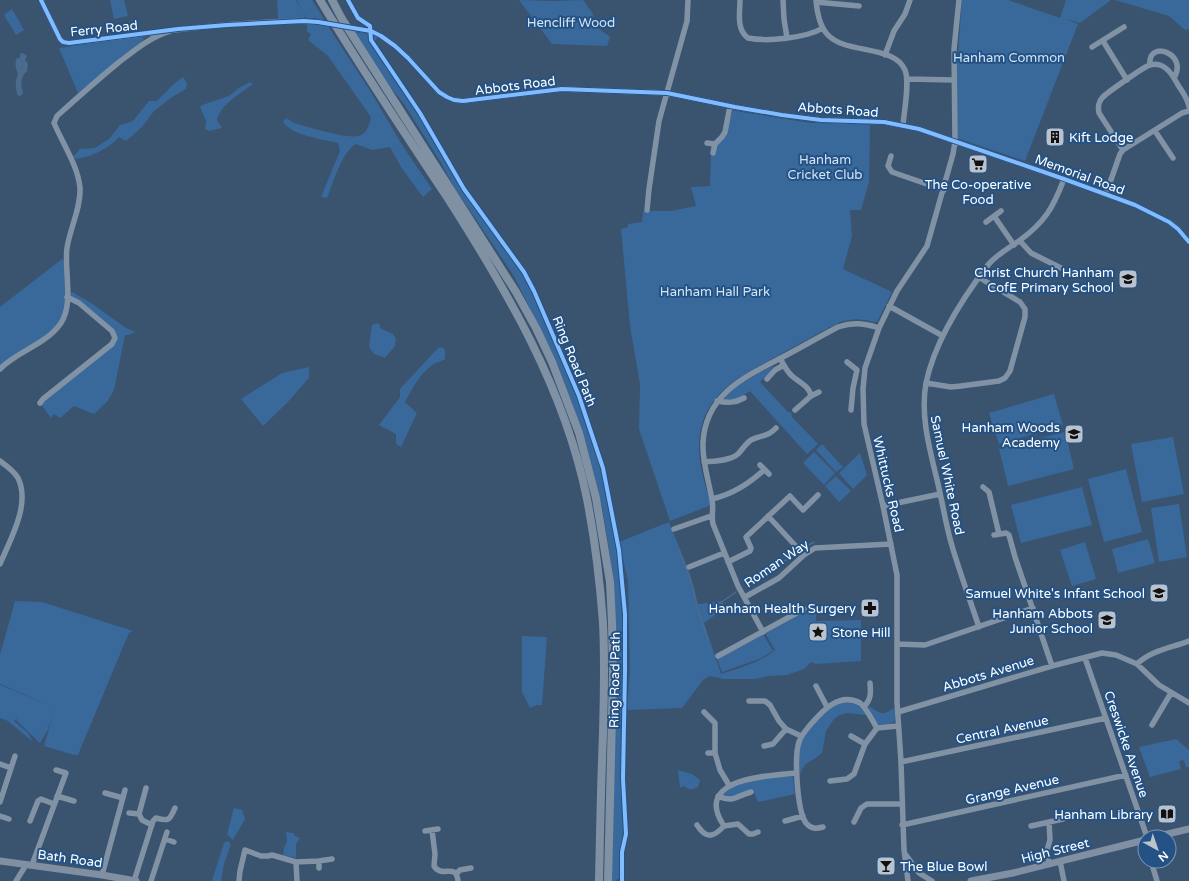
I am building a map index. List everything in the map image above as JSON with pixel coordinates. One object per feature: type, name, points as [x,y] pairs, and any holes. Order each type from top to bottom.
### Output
[{"type":"highway","points":[[320,0],[472,236],[511,301],[550,382],[566,424],[587,499],[600,584],[603,625],[604,672],[599,881]]},
{"type":"highway","points":[[332,0],[342,19],[516,292],[536,328],[552,362],[579,433],[596,498],[610,582],[612,622],[611,771],[608,881]]},
{"type":"main road","points":[[1177,832],[1189,829]]},
{"type":"main road","name":"High Street","points":[[971,881],[1000,876],[1137,842]]},
{"type":"main road","name":"Bath Road","points":[[0,862],[135,881]]},
{"type":"street","name":"Ferry Road","points":[[41,0],[56,32],[63,42],[69,43],[170,30]]},
{"type":"street","points":[[647,210],[655,136],[687,22],[688,0]]},
{"type":"street","points":[[740,0],[740,28],[744,35],[748,38],[787,38],[815,33],[823,28]]},
{"type":"street","points":[[783,0],[787,38]]},
{"type":"street","points":[[885,55],[894,31],[905,14],[910,0]]},
{"type":"street","name":"Whittucks Road","points":[[908,881],[902,825],[902,762],[898,726],[898,575],[864,424],[863,389],[865,368],[879,328],[897,291],[927,246],[944,190],[955,142],[954,49],[959,0]]},
{"type":"street","points":[[859,6],[816,1],[818,17],[823,28],[834,40],[894,58],[905,70],[907,79],[903,125]]},
{"type":"street","name":"Abbots Road","points":[[170,30],[227,24],[307,21],[358,29],[377,34],[395,46],[439,92],[454,100],[469,100],[562,89],[667,93],[730,106],[821,120],[884,122],[903,125],[955,142]]},
{"type":"street","points":[[1092,47],[1124,27]]},
{"type":"street","points":[[0,369],[42,341],[56,329],[64,317],[67,297],[67,249],[80,188],[74,166],[54,120],[97,81],[145,43],[170,30]]},
{"type":"street","name":"Ferry Road","points":[[144,34],[146,36],[145,43]]},
{"type":"street","points":[[1103,41],[1127,80]]},
{"type":"street","points":[[1150,65],[1151,57],[1155,53],[1166,51],[1171,52],[1180,62],[1181,68],[1174,78]]},
{"type":"street","points":[[1123,150],[1099,113],[1098,106],[1100,100],[1106,94],[1150,65],[1160,65],[1168,69],[1188,100],[1189,107]]},
{"type":"street","points":[[907,79],[954,80]]},
{"type":"street","points":[[713,154],[715,144],[725,132],[730,106]]},
{"type":"street","points":[[1106,194],[1120,154],[1123,150],[1182,113],[1189,111]]},
{"type":"street","points":[[1155,130],[1173,158]]},
{"type":"street","name":"Memorial Road","points":[[955,142],[1135,205],[1169,222],[1178,229],[1189,242]]},
{"type":"street","points":[[707,143],[715,144]]},
{"type":"street","points":[[890,156],[888,166],[892,172],[944,190]]},
{"type":"street","name":"Samuel White Road","points":[[979,627],[952,545],[924,426],[924,400],[926,383],[933,360],[943,336],[964,299],[991,262],[1033,230],[1051,210],[1064,179]]},
{"type":"street","points":[[986,222],[1001,211]]},
{"type":"street","points":[[994,216],[1014,245]]},
{"type":"street","points":[[1020,241],[1030,253],[1061,268]]},
{"type":"street","points":[[926,383],[951,387],[999,381],[1005,378],[1010,371],[1025,316],[1025,309],[1020,302],[980,278]]},
{"type":"street","points":[[40,403],[112,344],[115,338],[112,332],[79,303],[67,297]]},
{"type":"street","points":[[890,306],[943,336]]},
{"type":"street","points":[[763,632],[728,562],[711,516],[713,509],[712,499],[704,462],[703,442],[704,429],[710,413],[717,401],[727,389],[743,378],[838,327],[846,324],[867,324],[879,328]]},
{"type":"street","points":[[780,358],[792,376],[806,387],[811,396]]},
{"type":"street","points":[[847,362],[857,370],[853,388],[851,410]]},
{"type":"street","points":[[767,379],[775,370],[784,365]]},
{"type":"street","points":[[853,388],[863,389]]},
{"type":"street","points":[[796,410],[811,396],[819,392]]},
{"type":"street","points":[[717,401],[728,403],[737,402],[744,398]]},
{"type":"street","points":[[704,462],[735,456],[749,441],[772,433],[776,428]]},
{"type":"street","points":[[0,461],[9,468],[17,478],[21,489],[22,502],[18,521],[0,564]]},
{"type":"street","points":[[712,499],[726,496],[749,483],[762,467],[769,474]]},
{"type":"street","points":[[983,486],[992,491],[997,535],[1006,533],[1009,535],[1052,666]]},
{"type":"street","points":[[883,506],[940,494]]},
{"type":"street","points":[[728,562],[750,551],[751,548],[746,537],[790,496],[803,510],[818,495]]},
{"type":"street","points":[[674,528],[711,516]]},
{"type":"street","points":[[768,516],[804,555]]},
{"type":"street","name":"Roman Way","points":[[745,598],[779,578],[804,555],[816,548],[892,544]]},
{"type":"street","points":[[689,567],[724,553]]},
{"type":"street","points":[[897,644],[925,645],[1033,608]]},
{"type":"street","points":[[718,656],[804,609]]},
{"type":"street","points":[[1136,664],[1154,652],[1189,641]]},
{"type":"street","name":"Abbots Avenue","points":[[898,712],[1052,666],[1102,654],[1126,658],[1136,664],[1153,680],[1189,704]]},
{"type":"street","name":"Creswicke Avenue","points":[[1085,658],[1144,829]]},
{"type":"street","points":[[864,707],[870,701],[870,684]]},
{"type":"street","points":[[816,686],[827,707]]},
{"type":"street","points":[[1152,725],[1171,693]]},
{"type":"street","points":[[823,827],[816,829],[812,828],[806,823],[803,816],[796,773],[798,743],[801,736],[827,707],[843,700],[861,704],[877,728]]},
{"type":"street","points":[[749,701],[765,702],[770,705],[779,721],[786,729],[801,736]]},
{"type":"street","points":[[704,712],[715,724],[715,753],[720,770],[729,785]]},
{"type":"street","name":"Central Avenue","points":[[902,762],[1106,718]]},
{"type":"street","points":[[830,782],[847,779],[854,774],[865,744],[877,728],[898,726]]},
{"type":"street","points":[[764,746],[773,744],[786,729]]},
{"type":"street","points":[[851,736],[865,744]]},
{"type":"street","points":[[708,753],[715,753]]},
{"type":"street","points":[[0,802],[1,794],[15,756]]},
{"type":"street","points":[[0,764],[11,768]]},
{"type":"street","points":[[16,881],[29,865],[66,773],[56,770]]},
{"type":"street","points":[[724,826],[716,813],[715,808],[718,796],[729,785],[759,776],[796,773]]},
{"type":"street","name":"Grange Avenue","points":[[902,825],[1126,775]]},
{"type":"street","points":[[146,788],[139,814],[142,820],[152,825]]},
{"type":"street","points":[[104,877],[125,790]]},
{"type":"street","points":[[718,796],[729,800],[751,792]]},
{"type":"street","points":[[105,793],[123,798]]},
{"type":"street","points":[[57,796],[74,801]]},
{"type":"street","points":[[30,821],[38,801],[41,799],[54,804]]},
{"type":"street","points":[[854,822],[861,808],[867,804],[902,804]]},
{"type":"street","points":[[135,881],[153,821],[156,818],[166,821],[169,819],[175,808]]},
{"type":"street","points":[[129,813],[139,814]]},
{"type":"street","points":[[0,816],[9,819]]},
{"type":"street","points":[[785,821],[803,816]]},
{"type":"street","points":[[1031,826],[1063,819]]},
{"type":"street","points":[[1049,822],[1050,840],[1047,850],[1049,864]]},
{"type":"street","points":[[697,825],[707,835],[718,833],[724,826],[738,824],[749,834],[758,832]]},
{"type":"street","points":[[425,830],[435,829],[434,866],[436,870],[441,872],[451,870],[456,874],[458,881]]},
{"type":"street","points":[[151,881],[167,832]]},
{"type":"street","points":[[165,839],[174,842]]},
{"type":"street","points":[[239,881],[245,850],[261,856],[272,855],[296,862],[332,859]]},
{"type":"street","name":"Whittucks Road","points":[[904,850],[909,861],[919,873],[932,881]]},
{"type":"street","points":[[319,861],[319,868]]},
{"type":"street","points":[[1060,861],[1064,881]]},
{"type":"street","points":[[296,862],[297,881]]},
{"type":"street","points":[[456,874],[460,870],[472,868]]},
{"type":"street","points":[[1153,869],[1157,881]]},
{"type":"green space","points":[[110,0],[124,0],[128,16],[114,19]]},
{"type":"green space","points":[[277,0],[296,0],[302,11],[297,0],[312,0],[369,89],[404,148],[432,189],[423,197],[401,167],[390,147],[372,150],[356,144],[346,153],[342,160],[327,198],[321,197],[340,151],[338,143],[301,134],[288,127],[283,122],[286,118],[294,123],[318,130],[339,135],[356,136],[361,135],[367,130],[371,117],[328,56],[308,40],[311,34],[307,31],[307,24],[319,25],[316,18],[306,18],[303,12],[305,18],[278,19]]},
{"type":"green space","name":"Hencliff Wood","points":[[519,0],[583,0],[593,14],[594,25],[610,37],[607,46],[552,44]]},
{"type":"green space","name":"Hanham Common","points":[[962,0],[1008,0],[1060,18],[1066,0],[1111,0],[1080,23],[1064,18],[1078,24],[1025,161],[957,138],[957,66]]},
{"type":"green space","points":[[1115,0],[1189,0],[1189,29],[1185,30],[1169,16]]},
{"type":"green space","points":[[12,9],[24,30],[16,35],[4,15]]},
{"type":"green space","points":[[354,32],[370,34],[370,39],[371,35],[378,37],[372,44],[415,106],[463,190],[523,272],[546,319],[567,369],[593,439],[612,515],[620,576],[623,625],[622,781],[624,834],[621,852],[622,876],[615,881],[611,881],[613,584],[601,501],[582,431],[558,366],[514,276],[454,187],[440,161],[404,104],[383,78]]},
{"type":"green space","points":[[141,36],[144,39],[143,41],[121,57],[78,93],[59,48]]},
{"type":"green space","points":[[183,77],[187,83],[186,89],[172,97],[154,111],[142,127],[126,141],[119,137],[97,153],[84,158],[72,158],[80,149],[95,148],[110,138],[120,125],[133,121],[149,101],[157,101]]},
{"type":"green space","points":[[250,82],[253,84],[222,109],[217,120],[222,128],[209,131],[205,129],[206,121],[200,107],[229,96]]},
{"type":"green space","name":"Hanham Hall Park","points":[[733,110],[811,123],[844,122],[870,125],[869,182],[861,210],[850,210],[852,236],[843,269],[892,292],[877,322],[858,319],[840,322],[750,371],[725,389],[714,400],[706,413],[701,428],[699,445],[701,468],[711,505],[670,521],[639,429],[640,384],[630,326],[621,229],[628,227],[628,224],[642,222],[643,211],[671,211],[696,206],[691,187],[710,186],[711,147],[720,139],[725,131]]},
{"type":"green space","points":[[62,259],[66,263],[67,294],[72,292],[91,303],[126,328],[136,332],[125,335],[114,390],[107,402],[94,414],[74,406],[60,418],[54,414],[51,418],[40,403],[112,344],[114,334],[68,297],[66,312],[56,329],[0,369],[0,307]]},
{"type":"green space","points":[[379,323],[380,328],[393,334],[396,339],[395,346],[385,358],[374,354],[369,347],[372,325]]},
{"type":"green space","points":[[439,347],[445,350],[445,359],[433,365],[423,374],[416,382],[405,402],[417,413],[401,447],[396,444],[396,434],[379,425],[400,397],[400,389]]},
{"type":"green space","points":[[773,366],[769,373],[760,382],[788,412],[791,412],[792,417],[818,444],[807,454],[750,391],[737,399],[724,400],[729,393],[740,384]]},
{"type":"green space","points":[[309,367],[309,378],[288,402],[263,426],[241,399],[282,373]]},
{"type":"green space","points":[[1054,394],[1063,425],[999,444],[989,413]]},
{"type":"green space","points":[[1065,432],[1074,469],[1008,486],[999,449]]},
{"type":"green space","points":[[1173,437],[1184,494],[1142,502],[1131,444]]},
{"type":"green space","points":[[822,444],[843,467],[836,472],[816,450]]},
{"type":"green space","points":[[814,452],[835,473],[824,485],[803,463]]},
{"type":"green space","points":[[860,453],[867,475],[853,489],[839,473]]},
{"type":"green space","points":[[1126,469],[1142,532],[1104,542],[1088,479]]},
{"type":"green space","points":[[836,476],[851,491],[839,502],[825,486]]},
{"type":"green space","points":[[1082,487],[1092,525],[1021,543],[1011,505]]},
{"type":"green space","points":[[1179,504],[1187,557],[1159,562],[1151,508]]},
{"type":"green space","points":[[669,522],[690,574],[698,604],[722,601],[725,608],[704,623],[721,674],[749,665],[769,655],[775,650],[765,633],[816,605],[816,621],[861,620],[861,661],[816,664],[811,662],[804,669],[787,675],[768,676],[755,679],[724,679],[710,676],[703,680],[682,708],[627,710],[630,669],[628,581],[619,542]]},
{"type":"green space","points":[[1148,539],[1155,563],[1118,573],[1112,549]]},
{"type":"green space","points":[[1085,542],[1096,579],[1072,586],[1060,550]]},
{"type":"green space","points":[[15,601],[42,602],[133,631],[129,633],[78,755],[44,746],[55,708],[49,727],[46,726],[49,728],[40,743],[16,720],[20,715],[14,721],[28,733],[33,742],[8,721],[0,718],[0,685],[54,707],[0,684],[0,655]]},
{"type":"green space","points":[[763,634],[773,651],[759,659],[722,672],[717,659]]},
{"type":"green space","points":[[522,636],[547,637],[542,705],[537,705],[530,708],[522,692]]},
{"type":"green space","points":[[841,703],[856,704],[866,715],[847,713],[834,719],[826,731],[822,753],[803,767],[799,777],[798,757],[802,738],[828,709]]},
{"type":"green space","points":[[869,706],[882,713],[894,708],[894,721],[888,724],[877,724],[869,710]]},
{"type":"green space","points":[[1176,739],[1189,750],[1189,767],[1186,767],[1184,760],[1179,761],[1181,769],[1150,777],[1139,747]]},
{"type":"green space","points":[[678,770],[692,774],[700,780],[698,787],[691,789],[684,786],[680,788]]},
{"type":"green space","points":[[793,776],[795,794],[758,802],[754,792],[746,791],[731,798],[722,796],[737,785],[746,782],[765,778]]},
{"type":"green space","points":[[234,808],[242,810],[245,819],[233,840],[227,834]]},
{"type":"green space","points":[[286,832],[293,833],[295,836],[300,838],[296,844],[296,858],[283,855],[287,841]]},
{"type":"green space","points":[[228,841],[231,844],[224,864],[221,881],[212,881],[224,843]]},
{"type":"shaded area","points":[[23,53],[27,56],[25,60],[28,64],[27,71],[23,75],[22,80],[23,92],[22,95],[18,96],[16,91],[16,79],[18,74],[16,62],[17,58],[20,58],[20,54]]},
{"type":"waterway","points":[[807,546],[814,542]]},
{"type":"waterway","points":[[679,550],[693,587],[697,607],[708,640]]},
{"type":"waterway","points":[[773,568],[799,552]]},
{"type":"waterway","points":[[747,585],[769,571]]},
{"type":"waterway","points":[[710,609],[736,592]]},
{"type":"cycle path","points":[[41,0],[60,39],[63,42],[69,43],[178,29],[304,21],[371,31],[395,46],[439,92],[454,100],[463,101],[562,89],[667,93],[782,115],[821,120],[884,122],[919,129],[1135,205],[1169,222],[1178,229],[1189,242]]},
{"type":"cycle path","name":"Ring Road Path","points":[[348,0],[358,18],[370,26],[371,40],[420,113],[464,189],[524,272],[534,291],[579,396],[603,468],[619,550],[625,614],[623,779],[626,834],[622,852],[622,881]]},
{"type":"place","name":"Kift Lodge","points":[[1055,137]]},
{"type":"place","name":"The Co-operative Food","points":[[978,164]]},
{"type":"place","name":"Christ Church Hanham CofE Primary School","points":[[1128,279]]},
{"type":"place","name":"Hanham Woods Academy","points":[[1074,434]]},
{"type":"place","name":"Samuel White's Infant School","points":[[1159,593]]},
{"type":"place","name":"Hanham Health Surgery","points":[[870,608]]},
{"type":"place","name":"Hanham Abbots Junior School","points":[[1107,620]]},
{"type":"place","name":"Stone Hill","points":[[818,632]]},
{"type":"place","name":"Hanham Library","points":[[1167,814]]},
{"type":"place","name":"The Blue Bowl","points":[[886,866]]},
{"type":"park label","name":"Hanham Cricket Club","points":[[825,166]]}]
